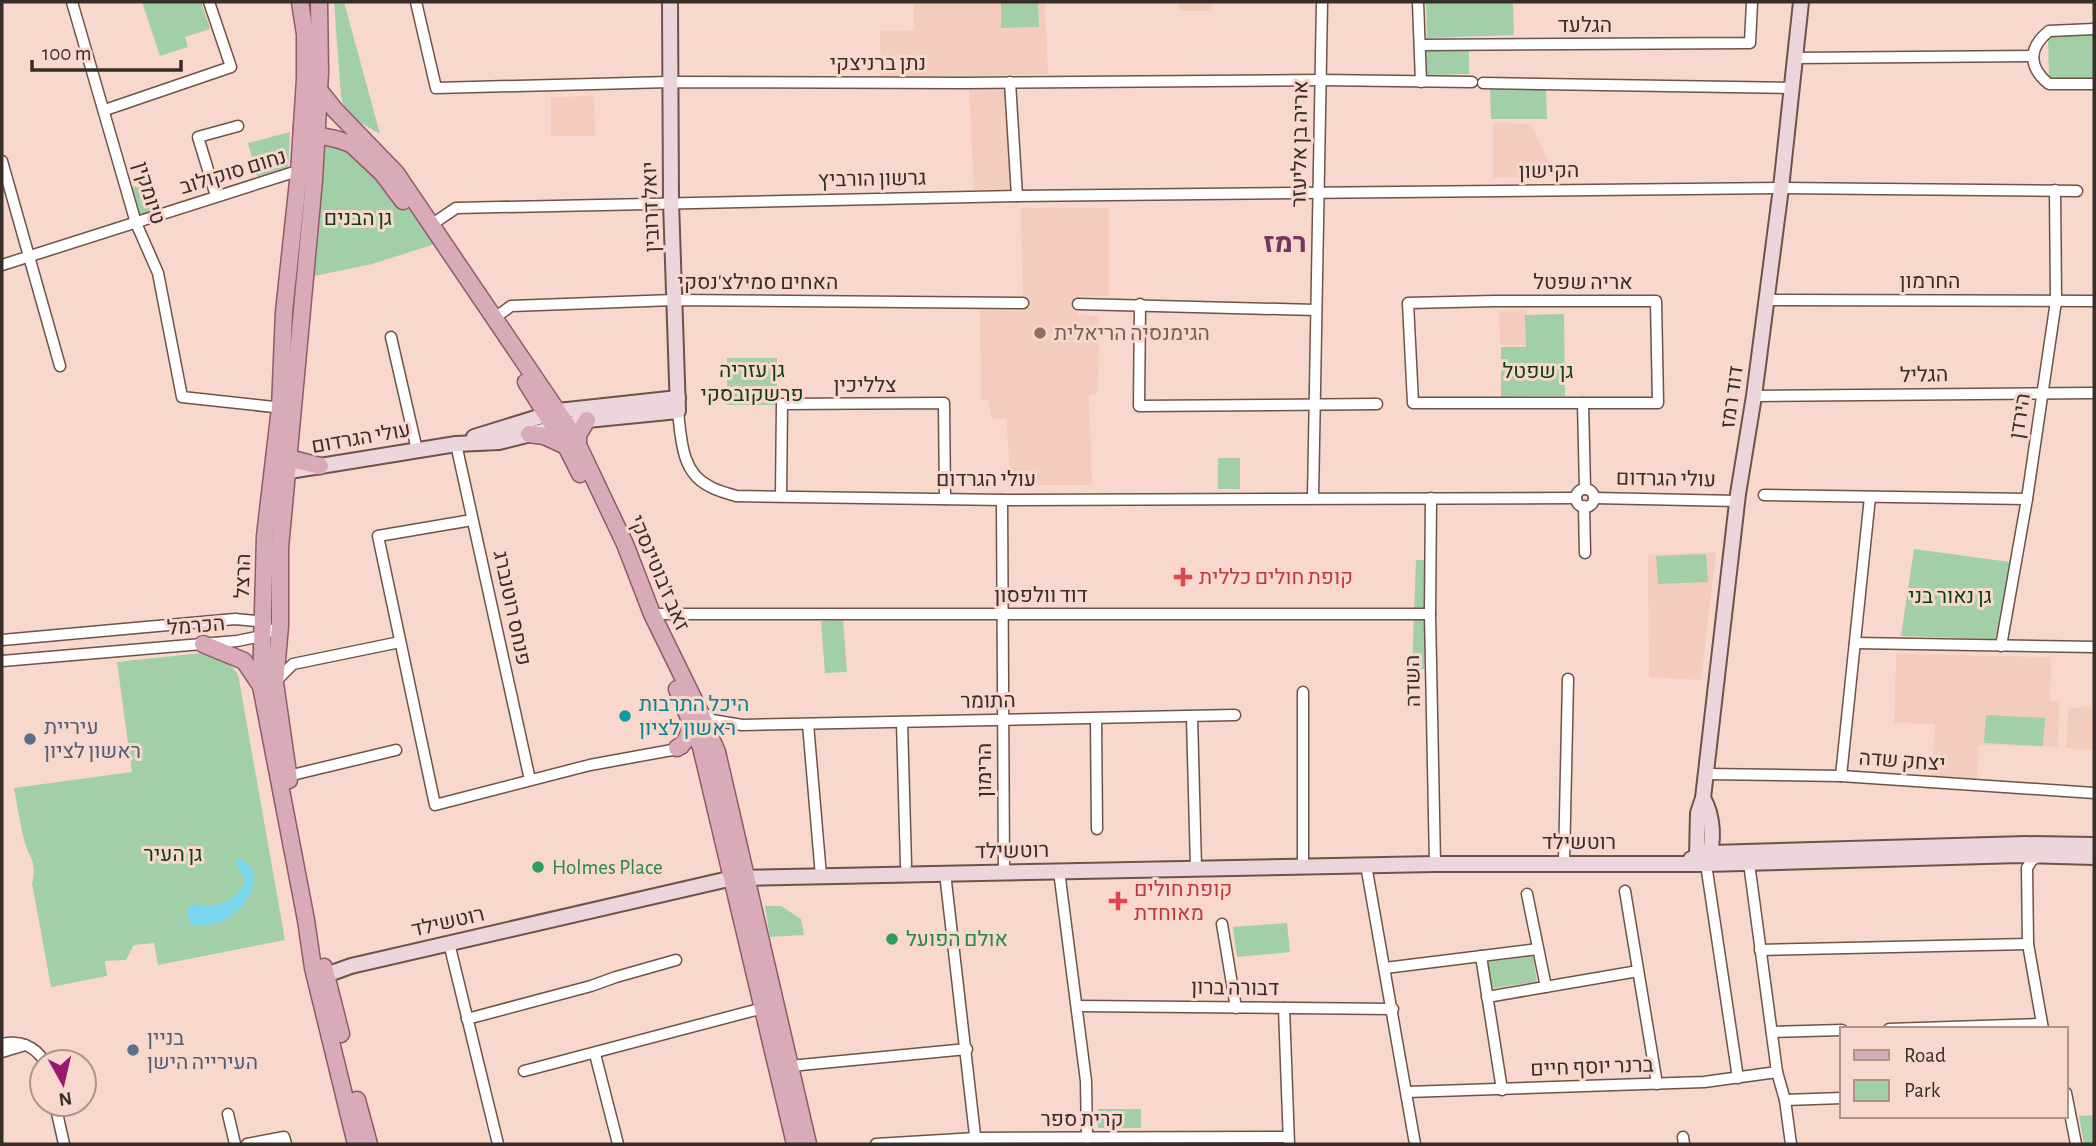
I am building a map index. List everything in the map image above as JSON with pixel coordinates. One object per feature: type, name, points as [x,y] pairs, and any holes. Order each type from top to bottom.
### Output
[{"type":"main road","name":"הרצל","points":[[300,2],[306,34],[314,180],[286,409],[280,548],[280,626],[268,685],[329,968],[356,1144]]},
{"type":"main road","name":"הרצל","points":[[286,409],[284,312],[299,172],[319,90],[319,2]]},
{"type":"main road","name":"זאב ז'בוטינסקי","points":[[319,90],[396,173],[495,317],[572,446],[625,544],[652,614],[710,746],[740,878],[808,1144]]},
{"type":"main road","points":[[312,127],[345,127],[366,141]]},
{"type":"main road","name":"זאב ז'בוטינסקי","points":[[312,127],[351,144],[382,173],[435,244],[556,419]]},
{"type":"main road","points":[[529,434],[544,436],[572,446],[587,420]]},
{"type":"main road","name":"זאב ז'בוטינסקי","points":[[572,446],[645,622],[695,714]]},
{"type":"main road","points":[[283,468],[320,467]]},
{"type":"main road","name":"הרצל","points":[[283,468],[265,536],[262,628],[268,685],[369,1144]]},
{"type":"main road","points":[[203,644],[244,661],[268,685]]},
{"type":"main road","points":[[677,748],[684,744],[695,714]]},
{"type":"main road","name":"זאב ז'בוטינסקי","points":[[740,878],[763,1008],[795,1144]]},
{"type":"street","name":"טיומקין","points":[[72,2],[136,223],[158,273],[183,397],[286,409]]},
{"type":"street","points":[[104,110],[231,67],[209,2]]},
{"type":"street","name":"נתן ברניצקי","points":[[416,2],[436,88],[669,82],[1320,80],[1791,88]]},
{"type":"street","name":"יואל דרובין","points":[[670,2],[671,202],[678,404]]},
{"type":"street","name":"אריה בן אליעזר","points":[[1313,498],[1322,2]]},
{"type":"street","points":[[1419,2],[1421,82]]},
{"type":"street","name":"הגלעד","points":[[1420,45],[1750,43],[1752,2]]},
{"type":"street","name":"דוד רמז","points":[[1699,859],[1698,813],[1703,798],[1737,501],[1767,300],[1801,2]]},
{"type":"street","points":[[2094,29],[2049,31],[2035,46],[2032,56],[2039,74],[2049,84],[2094,84]]},
{"type":"street","points":[[1795,58],[2032,56]]},
{"type":"street","points":[[1010,82],[1017,196]]},
{"type":"street","points":[[216,196],[198,137],[238,126]]},
{"type":"street","points":[[2,161],[60,366]]},
{"type":"street","name":"נחום סוקולוב","points":[[2,265],[299,172],[306,173],[314,180]]},
{"type":"street","name":"הקישון","points":[[1318,193],[1781,188],[2077,191]]},
{"type":"street","name":"הירדן","points":[[2001,646],[2027,499],[2056,301],[2055,190]]},
{"type":"street","name":"גרשון הורביץ","points":[[431,225],[456,208],[671,202],[1318,193]]},
{"type":"street","name":"האחים סמילצ'נסקי","points":[[495,317],[511,306],[674,300],[1023,303]]},
{"type":"street","name":"החרמון","points":[[1767,300],[2094,301]]},
{"type":"street","name":"אריה שפטל","points":[[1656,301],[1658,403],[1583,403],[1413,404],[1408,303],[1656,301]]},
{"type":"street","points":[[1078,304],[1316,310]]},
{"type":"street","points":[[1140,304],[1139,406],[1377,404]]},
{"type":"street","points":[[390,337],[417,450]]},
{"type":"street","name":"הגליל","points":[[1754,396],[2094,393]]},
{"type":"street","name":"צלליכין","points":[[781,496],[782,404],[944,403],[945,499]]},
{"type":"street","points":[[1583,403],[1585,489]]},
{"type":"street","name":"עולי הגרדום","points":[[320,467],[456,444],[556,419],[678,404]]},
{"type":"street","name":"עולי הגרדום","points":[[456,444],[499,442],[529,434],[556,419],[587,420],[678,404]]},
{"type":"street","name":"עולי הגרדום","points":[[678,404],[682,446],[690,470],[707,486],[736,496],[1002,500],[1432,498],[1580,502]]},
{"type":"street","name":"פנחס רוטנברג","points":[[456,444],[530,780]]},
{"type":"street","points":[[1580,502],[1589,505],[1594,498],[1590,491],[1585,489],[1577,492],[1585,553]]},
{"type":"street","points":[[1764,495],[2027,499]]},
{"type":"street","points":[[1841,776],[1870,497]]},
{"type":"street","name":"השדה","points":[[1432,498],[1430,614],[1435,863]]},
{"type":"street","name":"עולי הגרדום","points":[[1594,498],[1737,501]]},
{"type":"street","name":"הרימון","points":[[1002,500],[1004,872]]},
{"type":"street","points":[[472,520],[378,536],[435,805],[590,765],[677,748],[710,746]]},
{"type":"street","name":"דוד וולפסון","points":[[652,614],[1430,614]]},
{"type":"street","name":"הכרמל","points":[[2,640],[235,619],[262,628]]},
{"type":"street","name":"הכרמל","points":[[2,661],[237,642],[262,628],[280,626]]},
{"type":"street","points":[[268,685],[293,664],[400,642]]},
{"type":"street","points":[[1855,643],[2094,647]]},
{"type":"street","points":[[1564,862],[1568,679]]},
{"type":"street","points":[[1303,692],[1303,866]]},
{"type":"street","name":"התומר","points":[[695,714],[742,725],[1236,715]]},
{"type":"street","points":[[1192,717],[1196,868]]},
{"type":"street","points":[[1096,719],[1097,829]]},
{"type":"street","points":[[902,722],[906,865]]},
{"type":"street","points":[[807,724],[821,876]]},
{"type":"street","name":"התומר","points":[[710,746],[722,730],[742,725]]},
{"type":"street","points":[[288,776],[396,750]]},
{"type":"street","name":"יצחק שדה","points":[[1706,774],[1841,776],[2094,793]]},
{"type":"street","name":"רוטשילד","points":[[329,968],[740,878],[1699,859],[2025,844],[2094,845]]},
{"type":"street","points":[[2042,855],[2032,860],[2027,868],[2028,944],[2042,1027]]},
{"type":"street","name":"רוטשילד","points":[[1699,859],[1749,863],[2042,855],[2094,857]]},
{"type":"street","points":[[1699,859],[1738,1078]]},
{"type":"street","points":[[1749,863],[1777,1072],[1785,1100],[1791,1144]]},
{"type":"street","points":[[1366,865],[1415,1144]]},
{"type":"street","points":[[1059,871],[1086,1081],[1087,1138]]},
{"type":"street","points":[[945,873],[976,1141]]},
{"type":"street","points":[[1625,891],[1657,1084]]},
{"type":"street","points":[[1527,894],[1546,987]]},
{"type":"street","points":[[1222,924],[1237,1008]]},
{"type":"street","points":[[449,943],[498,1144]]},
{"type":"street","points":[[1760,950],[2028,944]]},
{"type":"street","points":[[1385,968],[1538,949]]},
{"type":"street","points":[[1481,956],[1502,1090]]},
{"type":"street","points":[[467,1019],[676,960]]},
{"type":"street","points":[[1487,997],[1638,971]]},
{"type":"street","name":"דבורה ברון","points":[[1078,1006],[1393,1009]]},
{"type":"street","points":[[524,1071],[763,1008]]},
{"type":"street","points":[[1284,1008],[1288,1140]]},
{"type":"street","points":[[1772,1032],[1840,1030]]},
{"type":"street","points":[[2,1044],[16,1042],[34,1048]]},
{"type":"street","points":[[2,1052],[25,1045]]},
{"type":"street","points":[[790,1066],[967,1049]]},
{"type":"street","points":[[595,1054],[618,1144]]},
{"type":"street","name":"ברנר יוסף חיים","points":[[1407,1092],[1704,1082],[1777,1072]]},
{"type":"street","points":[[1785,1100],[1840,1098]]},
{"type":"street","points":[[2068,1103],[2076,1144]]},
{"type":"street","points":[[228,1114],[236,1144]]},
{"type":"street","points":[[58,1118],[64,1144]]},
{"type":"street","name":"קרית ספר","points":[[876,1144],[1087,1138],[1288,1140]]},
{"type":"street","points":[[247,1144],[285,1141]]},
{"type":"shaded area","points":[[914,2],[1045,2],[1048,74],[881,78],[880,31],[914,30]]},
{"type":"shaded area","points":[[1179,2],[1212,2],[1212,11],[1179,11]]},
{"type":"shaded area","points":[[969,89],[1005,89],[1011,189],[974,190]]},
{"type":"shaded area","points":[[594,96],[595,136],[551,136],[551,97]]},
{"type":"shaded area","points":[[1493,123],[1531,124],[1555,176],[1493,178]]},
{"type":"shaded area","name":"הגימנסיה הריאלית","points":[[1021,208],[1109,208],[1109,296],[1079,296],[1078,315],[1099,316],[1098,393],[1089,395],[1092,485],[1011,485],[1006,418],[991,419],[989,400],[981,400],[980,310],[1023,311]]},
{"type":"shaded area","points":[[1526,310],[1526,345],[1500,345],[1499,311]]},
{"type":"shaded area","points":[[1716,552],[1701,680],[1649,677],[1648,555]]},
{"type":"shaded area","points":[[1896,654],[2051,657],[2050,701],[2059,702],[2058,747],[1979,745],[1977,781],[1932,776],[1935,724],[1894,723]]},
{"type":"shaded area","points":[[2094,707],[2094,750],[2066,748],[2068,708]]},
{"type":"green space","points":[[142,2],[201,2],[210,29],[185,37],[188,47],[160,56]]},
{"type":"green space","points":[[334,2],[344,2],[380,134],[346,114],[341,96]]},
{"type":"green space","points":[[1001,2],[1038,2],[1039,27],[1001,28]]},
{"type":"green space","points":[[1426,2],[1513,2],[1514,35],[1427,38]]},
{"type":"green space","points":[[2048,34],[2094,34],[2094,80],[2049,80]]},
{"type":"green space","points":[[1469,50],[1469,74],[1427,75],[1426,51]]},
{"type":"green space","points":[[1490,89],[1546,90],[1547,119],[1491,119]]},
{"type":"green space","points":[[290,132],[288,171],[258,180],[248,143]]},
{"type":"green space","name":"גן הבנים","points":[[351,144],[390,183],[435,244],[372,264],[305,278],[315,155],[325,147]]},
{"type":"green space","points":[[126,186],[146,189],[158,200],[165,213],[136,223]]},
{"type":"green space","name":"גן שפטל","points":[[1564,314],[1565,396],[1501,397],[1501,347],[1526,347],[1525,315]]},
{"type":"green space","name":"גן עזריה פרשקובסקי","points":[[727,358],[777,358],[777,405],[727,405]]},
{"type":"green space","points":[[1218,458],[1240,458],[1240,489],[1218,489]]},
{"type":"green space","name":"גן נאור בני","points":[[1914,549],[2010,562],[1995,639],[1901,636]]},
{"type":"green space","points":[[1706,554],[1708,582],[1658,584],[1656,556]]},
{"type":"green space","points":[[1416,560],[1426,560],[1424,669],[1412,669]]},
{"type":"green space","points":[[843,620],[847,672],[825,673],[821,621]]},
{"type":"green space","name":"גן העיר","points":[[202,653],[230,665],[238,674],[285,940],[158,965],[154,943],[134,945],[126,960],[105,961],[107,976],[51,987],[32,883],[33,864],[24,839],[14,788],[132,772],[117,662]]},
{"type":"green space","points":[[1986,715],[2045,718],[2043,746],[1984,743]]},
{"type":"green space","points":[[765,906],[781,906],[801,919],[804,935],[770,937]]},
{"type":"green space","points":[[1287,923],[1290,952],[1237,957],[1233,927]]},
{"type":"green space","points":[[1533,956],[1537,982],[1492,988],[1488,962]]},
{"type":"green space","points":[[1098,1109],[1141,1109],[1141,1128],[1098,1128]]},
{"type":"green space","points":[[2094,1115],[2094,1144],[2084,1144],[2079,1116]]},
{"type":"water","points":[[239,858],[250,867],[254,878],[244,904],[233,915],[219,923],[204,926],[189,923],[187,910],[192,904],[209,906],[224,903],[242,888],[246,880],[235,862]]},
{"type":"place","name":"הגימנסיה הריאלית","points":[[1040,333]]},
{"type":"place","name":"קופת חולים כללית","points":[[1183,577]]},
{"type":"place","name":"היכל התרבות ראשון לציון","points":[[625,716]]},
{"type":"place","name":"עיריית ראשון לציון","points":[[30,739]]},
{"type":"place","name":"Holmes Place","points":[[538,867]]},
{"type":"place","name":"קופת חולים מאוחדת","points":[[1118,901]]},
{"type":"place","name":"אולם הפועל","points":[[892,939]]},
{"type":"place","name":"בניין העירייה הישן","points":[[133,1050]]},
{"type":"district","name":"רמז","points":[[1285,244]]}]
